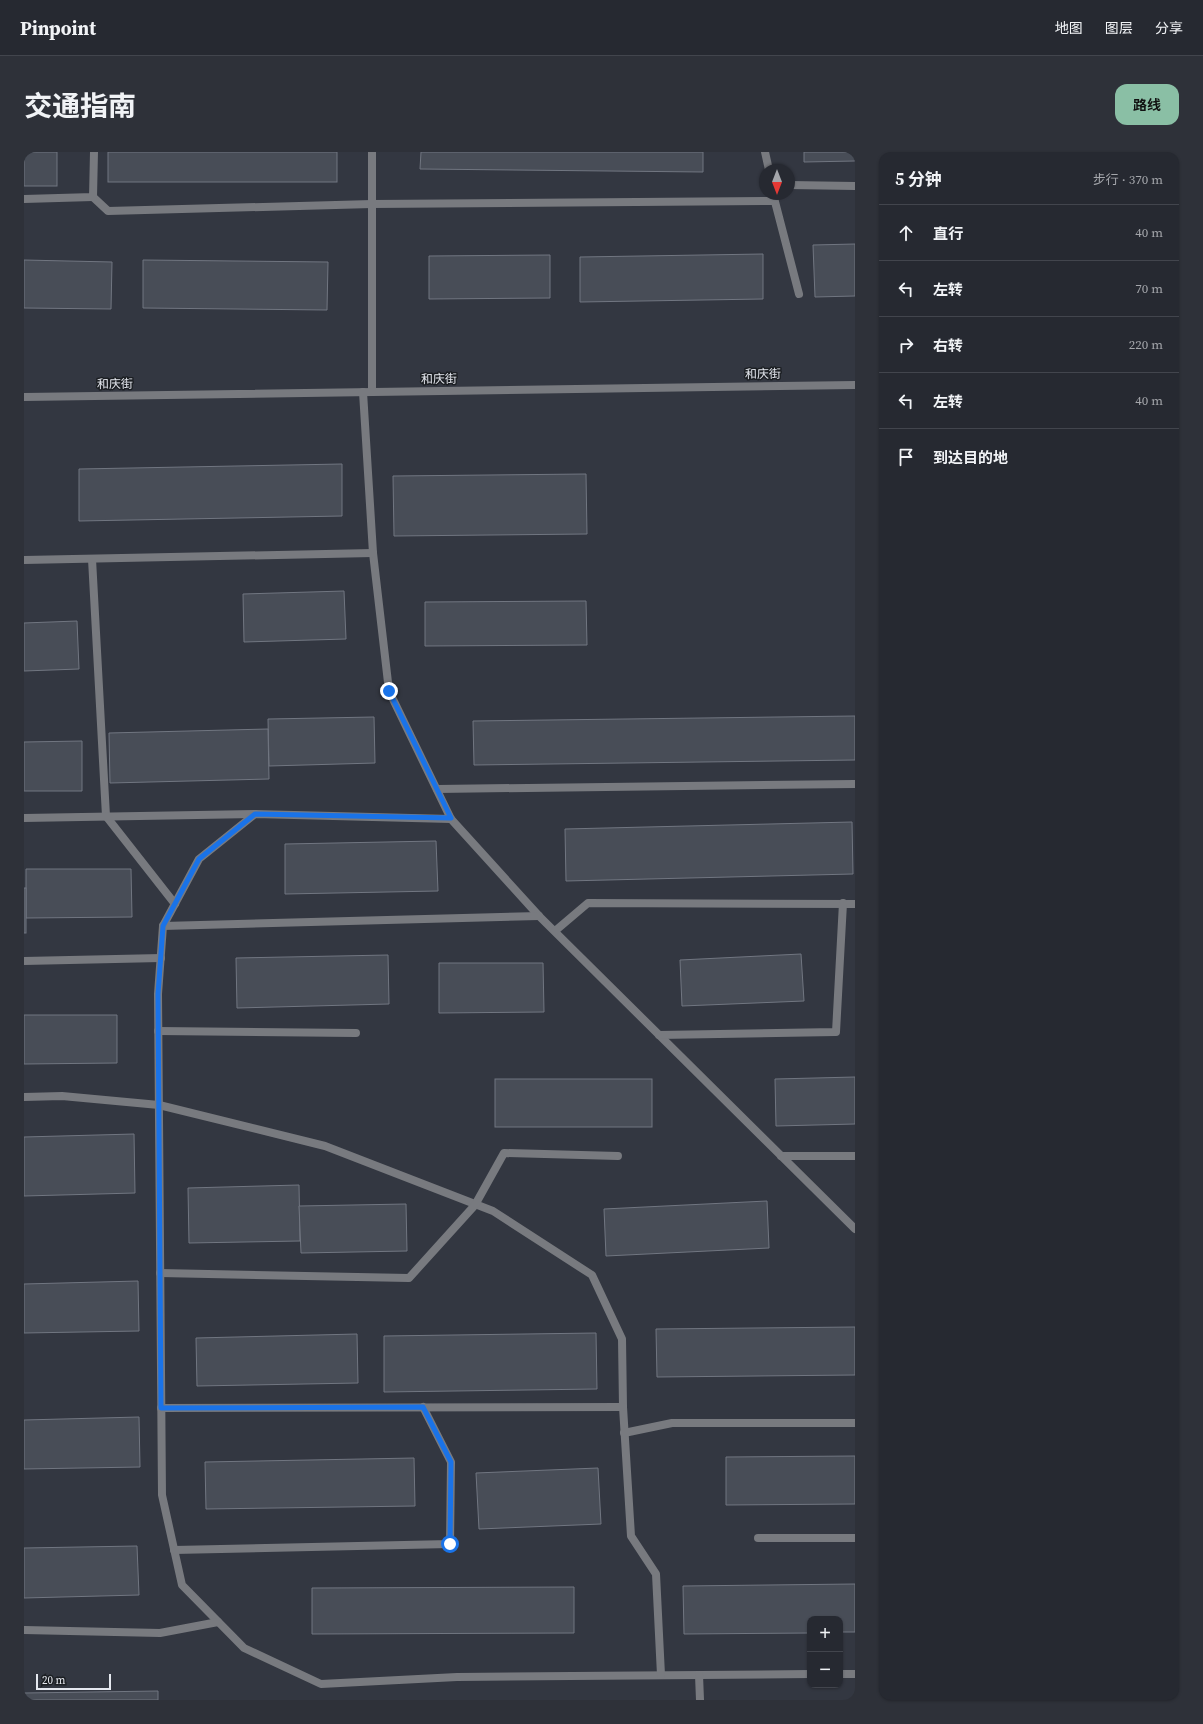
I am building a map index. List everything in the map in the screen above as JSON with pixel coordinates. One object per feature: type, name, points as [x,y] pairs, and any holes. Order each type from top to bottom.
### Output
[{"type":"street","points":[[94,152],[93,196],[108,211],[372,204],[759,197]]},
{"type":"street","points":[[372,152],[367,392],[373,553],[389,691],[451,818],[539,916],[855,1229]]},
{"type":"street","points":[[765,152],[768,164]]},
{"type":"street","points":[[795,185],[855,186]]},
{"type":"street","points":[[24,199],[93,196]]},
{"type":"street","points":[[775,200],[799,294]]},
{"type":"street","name":"和庆街","points":[[24,397],[855,385]]},
{"type":"street","points":[[24,560],[373,553]]},
{"type":"street","points":[[92,559],[106,816],[175,904]]},
{"type":"street","points":[[437,789],[854,784]]},
{"type":"street","points":[[24,818],[255,814],[451,818]]},
{"type":"street","points":[[255,814],[199,859],[163,926],[158,994],[162,1496],[182,1585],[244,1648],[321,1684],[457,1677],[807,1674]]},
{"type":"street","points":[[659,1035],[836,1032],[843,903]]},
{"type":"street","points":[[555,931],[588,904],[855,904]]},
{"type":"street","points":[[163,926],[539,916]]},
{"type":"street","points":[[24,961],[161,958]]},
{"type":"street","points":[[158,1031],[356,1033]]},
{"type":"street","points":[[24,1097],[62,1096],[159,1105],[325,1146],[493,1211],[592,1275],[622,1339],[622,1407],[631,1536],[656,1574],[661,1675]]},
{"type":"street","points":[[160,1273],[410,1278],[476,1205],[504,1153],[618,1156]]},
{"type":"street","points":[[781,1156],[855,1156]]},
{"type":"street","points":[[174,1550],[450,1544],[451,1462],[423,1407]]},
{"type":"street","points":[[161,1408],[622,1407]]},
{"type":"street","points":[[624,1433],[672,1423],[855,1422]]},
{"type":"street","points":[[758,1538],[855,1538]]},
{"type":"street","points":[[24,1630],[160,1632],[218,1622]]},
{"type":"street","points":[[843,1674],[855,1674]]},
{"type":"street","points":[[699,1675],[700,1700]]},
{"type":"building","points":[[24,152],[57,152],[57,186],[24,186]]},
{"type":"building","points":[[108,152],[337,152],[337,182],[108,182]]},
{"type":"building","points":[[421,152],[703,152],[703,172],[420,169]]},
{"type":"building","points":[[804,152],[855,152],[855,161],[804,162]]},
{"type":"building","points":[[855,244],[855,296],[815,297],[813,245]]},
{"type":"building","points":[[763,254],[763,299],[580,302],[580,257]]},
{"type":"building","points":[[550,255],[550,298],[429,299],[429,256]]},
{"type":"building","points":[[24,260],[112,262],[111,309],[24,308]]},
{"type":"building","points":[[143,260],[328,262],[327,310],[143,308]]},
{"type":"building","points":[[342,464],[342,516],[79,521],[79,469]]},
{"type":"building","points":[[586,474],[587,534],[394,536],[393,476]]},
{"type":"building","points":[[344,591],[346,639],[244,642],[243,594]]},
{"type":"building","points":[[586,601],[587,645],[425,646],[425,602]]},
{"type":"building","points":[[77,621],[79,669],[24,671],[24,623]]},
{"type":"building","points":[[855,716],[855,760],[474,765],[473,721]]},
{"type":"building","points":[[374,717],[375,763],[269,766],[268,719]]},
{"type":"building","points":[[268,729],[269,779],[110,783],[109,733]]},
{"type":"building","points":[[82,741],[82,791],[24,791],[24,742]]},
{"type":"building","points":[[852,822],[853,874],[566,881],[565,829]]},
{"type":"building","points":[[436,841],[438,891],[285,894],[285,844]]},
{"type":"building","points":[[26,869],[131,869],[132,917],[26,918]]},
{"type":"building","points":[[24,888],[26,888],[26,933],[24,933]]},
{"type":"building","points":[[801,954],[804,1001],[682,1006],[680,960]]},
{"type":"building","points":[[388,955],[389,1004],[237,1008],[236,958]]},
{"type":"building","points":[[439,963],[543,963],[544,1012],[439,1013]]},
{"type":"building","points":[[24,1015],[117,1015],[117,1063],[24,1064]]},
{"type":"building","points":[[855,1077],[855,1124],[776,1126],[775,1079]]},
{"type":"building","points":[[495,1079],[652,1079],[652,1127],[495,1127]]},
{"type":"building","points":[[134,1134],[135,1193],[24,1196],[24,1137]]},
{"type":"building","points":[[299,1185],[300,1241],[189,1243],[188,1188]]},
{"type":"building","points":[[767,1201],[769,1248],[606,1256],[604,1209]]},
{"type":"building","points":[[406,1204],[407,1251],[301,1253],[299,1206]]},
{"type":"building","points":[[138,1281],[139,1331],[24,1333],[24,1284]]},
{"type":"building","points":[[855,1327],[855,1375],[657,1377],[656,1329]]},
{"type":"building","points":[[596,1333],[597,1389],[384,1392],[384,1336]]},
{"type":"building","points":[[357,1334],[358,1383],[197,1386],[196,1338]]},
{"type":"building","points":[[139,1417],[140,1467],[24,1469],[24,1420]]},
{"type":"building","points":[[855,1456],[855,1504],[726,1505],[726,1457]]},
{"type":"building","points":[[414,1458],[415,1506],[206,1509],[205,1462]]},
{"type":"building","points":[[598,1468],[601,1524],[479,1529],[476,1473]]},
{"type":"building","points":[[137,1546],[139,1595],[24,1598],[24,1548]]},
{"type":"building","points":[[855,1584],[855,1632],[843,1632],[843,1616],[807,1616],[807,1633],[684,1634],[683,1586]]},
{"type":"building","points":[[574,1587],[574,1633],[312,1634],[312,1588]]},
{"type":"building","points":[[158,1691],[158,1700],[24,1700],[24,1693]]},
{"type":"route","points":[[389,691],[451,818],[255,814],[199,859],[163,926],[158,994],[161,1408],[423,1407],[451,1462],[450,1544]]}]
